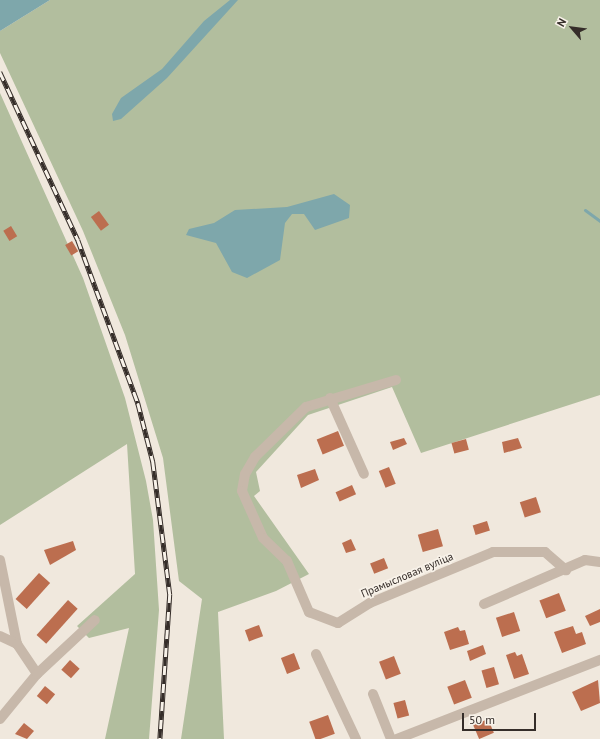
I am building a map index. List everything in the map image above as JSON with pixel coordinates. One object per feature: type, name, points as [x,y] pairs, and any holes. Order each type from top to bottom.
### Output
[{"type":"street","name":"Прамысловая вуліца","points":[[396,380],[330,398],[306,407],[255,457],[245,474],[242,491],[263,538],[287,561],[309,612],[338,623],[370,603],[493,552],[545,552],[566,570]]},
{"type":"street","points":[[330,398],[364,474]]},
{"type":"street","points":[[0,560],[17,644],[37,674]]},
{"type":"street","points":[[484,604],[566,570],[586,560],[600,562]]},
{"type":"street","points":[[0,719],[37,674],[95,620]]},
{"type":"street","points":[[0,636],[17,644]]},
{"type":"street","points":[[316,654],[356,739]]},
{"type":"street","points":[[397,739],[600,660]]},
{"type":"street","points":[[373,694],[391,739]]},
{"type":"green space","points":[[50,0],[600,0],[600,395],[421,453],[392,387],[308,415],[256,472],[260,491],[254,496],[309,574],[276,591],[218,612],[224,739],[181,739],[202,599],[179,581],[163,458],[125,335],[83,231],[0,53],[0,31]]},
{"type":"green space","points":[[0,93],[83,278],[125,398],[146,481],[153,520],[159,610],[149,739],[105,739],[129,628],[89,638],[77,626],[135,574],[127,444],[0,525]]},
{"type":"water","points":[[0,0],[50,0],[0,31]]},
{"type":"water","points":[[230,0],[238,0],[167,78],[121,119],[113,121],[112,114],[121,98],[162,69],[204,21]]},
{"type":"water","points":[[334,194],[350,205],[349,218],[315,230],[304,214],[292,214],[285,223],[280,260],[247,278],[232,272],[216,243],[186,235],[189,229],[214,223],[235,210],[287,207]]},
{"type":"building","points":[[99,211],[109,225],[101,231],[91,217]]},
{"type":"building","points":[[11,226],[17,236],[9,241],[3,231]]},
{"type":"building","points":[[72,241],[78,251],[71,255],[65,245]]},
{"type":"building","points":[[338,431],[344,446],[323,454],[317,440]]},
{"type":"building","points":[[404,438],[407,444],[393,450],[390,442]]},
{"type":"building","points":[[518,438],[522,448],[504,453],[502,442]]},
{"type":"building","points":[[466,439],[469,450],[454,454],[452,443]]},
{"type":"building","points":[[389,467],[396,484],[386,488],[379,471]]},
{"type":"building","points":[[315,469],[319,480],[301,488],[297,475]]},
{"type":"building","points":[[352,485],[356,494],[340,501],[336,492]]},
{"type":"building","points":[[536,497],[541,512],[525,517],[520,502]]},
{"type":"building","points":[[487,521],[490,531],[476,535],[473,525]]},
{"type":"building","points":[[438,529],[443,546],[423,552],[418,535]]},
{"type":"building","points":[[351,539],[356,550],[346,553],[342,543]]},
{"type":"building","points":[[73,541],[76,550],[50,565],[44,550]]},
{"type":"building","points":[[384,558],[388,568],[374,574],[370,564]]},
{"type":"building","points":[[39,573],[50,583],[27,609],[16,599]]},
{"type":"building","points":[[559,593],[566,611],[546,618],[539,601]]},
{"type":"building","points":[[68,600],[78,609],[46,644],[37,635]]},
{"type":"building","points":[[600,609],[600,622],[590,626],[585,616]]},
{"type":"building","points":[[514,612],[520,631],[502,637],[496,618]]},
{"type":"building","points":[[259,625],[263,636],[249,641],[245,630]]},
{"type":"building","points":[[573,626],[576,634],[582,632],[586,644],[562,653],[554,632]]},
{"type":"building","points":[[458,627],[460,631],[465,630],[469,644],[450,650],[444,632]]},
{"type":"building","points":[[483,645],[486,654],[470,661],[467,651]]},
{"type":"building","points":[[515,652],[517,656],[522,654],[529,674],[514,679],[506,655]]},
{"type":"building","points":[[294,653],[300,669],[287,674],[281,658]]},
{"type":"building","points":[[394,656],[401,674],[386,679],[379,662]]},
{"type":"building","points":[[70,660],[80,669],[71,678],[61,670]]},
{"type":"building","points":[[494,667],[499,684],[486,688],[482,671]]},
{"type":"building","points":[[465,680],[472,698],[454,705],[447,687]]},
{"type":"building","points":[[598,680],[600,703],[581,711],[572,692]]},
{"type":"building","points":[[45,686],[55,694],[47,704],[37,696]]},
{"type":"building","points":[[405,700],[409,715],[398,719],[393,703]]},
{"type":"building","points":[[328,715],[335,734],[321,739],[315,739],[309,722]]},
{"type":"building","points":[[488,719],[494,733],[479,739],[473,725]]},
{"type":"building","points":[[24,723],[34,731],[27,739],[15,734]]},
{"type":"waterway","points":[[585,210],[600,221]]},
{"type":"railway","points":[[0,72],[78,240],[138,403],[153,462],[170,594],[160,739]]}]
